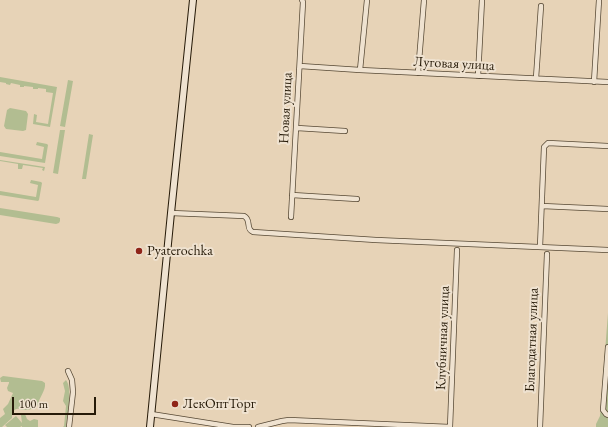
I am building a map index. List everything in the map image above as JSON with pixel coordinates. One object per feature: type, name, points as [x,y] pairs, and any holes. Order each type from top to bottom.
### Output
[{"type":"main road","points":[[150,427],[170,213],[193,0]]},
{"type":"street","name":"Новая улица","points":[[291,217],[300,66],[302,0]]},
{"type":"street","points":[[360,70],[367,0]]},
{"type":"street","points":[[418,73],[424,0]]},
{"type":"street","points":[[478,76],[482,0]]},
{"type":"street","points":[[594,82],[599,0]]},
{"type":"street","points":[[536,78],[541,6]]},
{"type":"street","name":"Луговая улица","points":[[300,66],[608,82]]},
{"type":"street","points":[[296,128],[345,132]]},
{"type":"street","points":[[540,247],[544,147],[548,143],[608,146]]},
{"type":"street","points":[[292,195],[357,199]]},
{"type":"street","points":[[542,206],[608,209]]},
{"type":"street","points":[[170,213],[244,216],[247,217],[250,231],[254,232],[376,240],[608,250]]},
{"type":"street","name":"Клубничная улица","points":[[450,427],[457,250]]},
{"type":"street","name":"Благодатная улица","points":[[540,427],[547,254]]},
{"type":"street","points":[[607,415],[603,410],[608,347]]},
{"type":"street","points":[[68,371],[72,380],[73,392],[69,427]]},
{"type":"street","points":[[151,414],[226,426],[249,427]]},
{"type":"street","points":[[258,427],[289,420],[450,427]]},
{"type":"green space","points":[[0,77],[57,87],[50,127],[33,124],[34,114],[37,115],[36,122],[48,124],[53,93],[46,92],[46,89],[33,89],[33,87],[24,86],[20,87],[20,85],[11,83],[10,85],[6,84],[0,82]]},
{"type":"green space","points":[[68,80],[73,81],[65,127],[60,126]]},
{"type":"green space","points":[[10,108],[26,111],[28,114],[26,130],[6,129],[4,126],[7,110]]},
{"type":"green space","points":[[60,130],[65,130],[58,174],[53,173]]},
{"type":"green space","points":[[89,134],[93,135],[86,179],[82,179]]},
{"type":"green space","points":[[37,142],[48,145],[45,163],[0,156],[0,152],[42,159],[44,147],[36,145]]},
{"type":"green space","points":[[0,160],[45,167],[44,171],[42,170],[43,168],[23,165],[22,169],[18,169],[18,164]]},
{"type":"green space","points":[[31,180],[42,183],[38,201],[0,195],[0,191],[36,197],[38,185],[30,183]]},
{"type":"green space","points":[[0,208],[57,217],[60,218],[60,221],[56,224],[0,215]]},
{"type":"green space","points":[[608,313],[608,427],[596,427],[600,416]]},
{"type":"green space","points":[[3,376],[42,381],[45,383],[45,386],[38,405],[29,410],[16,409],[12,412],[12,418],[0,427],[0,418],[5,414],[3,409],[8,404],[13,393],[8,391],[7,388],[9,382],[1,382],[0,378]]},
{"type":"green space","points":[[66,380],[69,389],[69,402],[66,427],[63,427],[66,406],[63,401],[65,391],[63,383]]},
{"type":"green space","points":[[22,413],[25,414],[27,419],[30,421],[34,419],[38,420],[38,427],[7,427],[5,425],[16,416],[22,423]]},
{"type":"place","name":"Pyaterochka","points":[[139,251]]},
{"type":"place","name":"ЛекОптТорг","points":[[175,404]]}]
